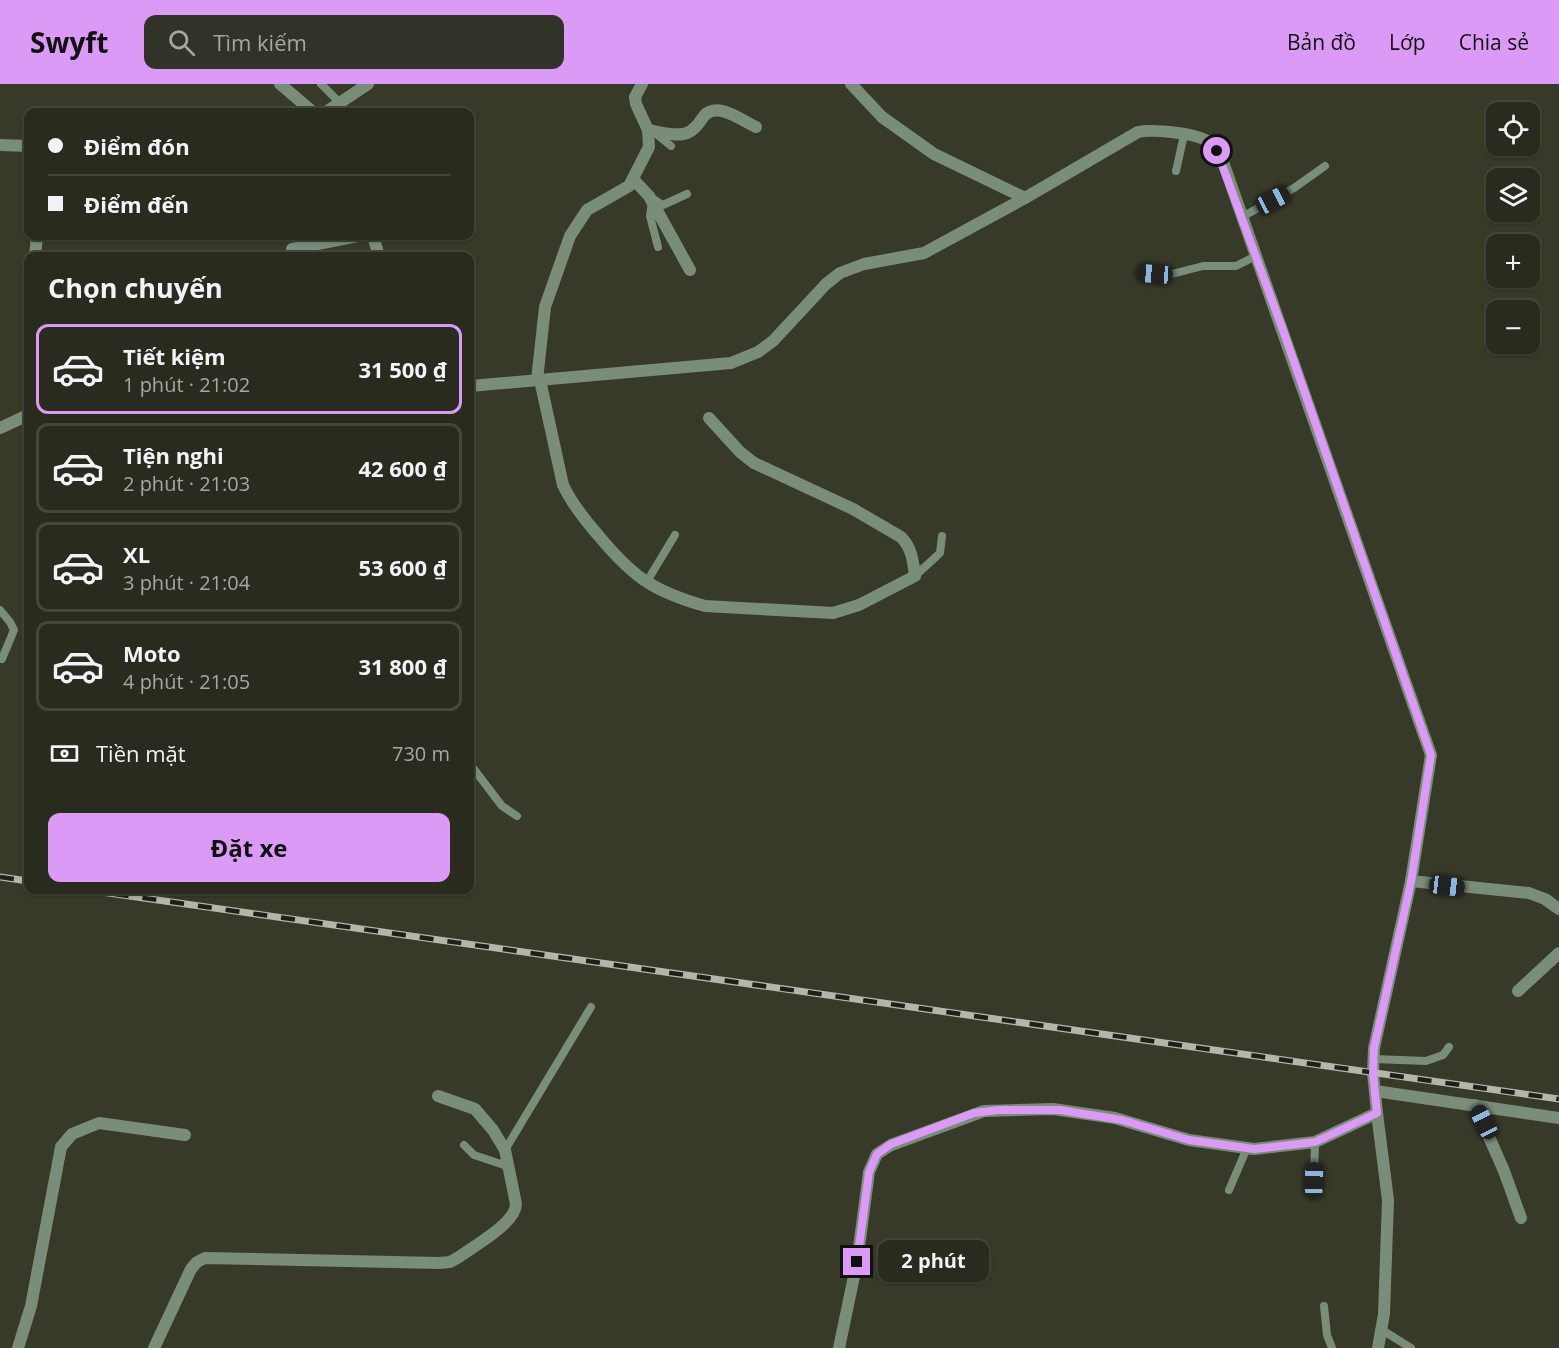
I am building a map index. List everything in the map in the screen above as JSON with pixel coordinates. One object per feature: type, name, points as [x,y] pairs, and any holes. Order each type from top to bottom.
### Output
[{"type":"street","points":[[280,84],[308,108]]},
{"type":"street","points":[[332,108],[368,84]]},
{"type":"street","points":[[642,84],[635,97],[636,104],[650,131],[649,147],[633,180],[622,191],[587,210],[570,236],[545,307],[539,380],[563,485],[575,508],[620,561],[646,583],[687,601],[705,606],[833,614],[859,606],[915,576],[913,556],[901,537],[853,509],[754,463],[740,452],[709,418]]},
{"type":"street","points":[[851,84],[882,117],[934,153],[1025,198]]},
{"type":"street","points":[[650,131],[681,134],[689,132],[712,110],[722,111],[756,127]]},
{"type":"street","points":[[474,386],[731,363],[746,358],[773,341],[826,284],[840,273],[864,264],[924,253],[1025,198],[1138,132],[1158,130],[1203,139],[1213,146],[1222,159],[1430,746],[1431,764],[1411,882],[1374,1048],[1377,1113],[1388,1200],[1384,1314],[1378,1348]]},
{"type":"street","points":[[0,145],[24,146]]},
{"type":"street","points":[[633,180],[651,199],[690,270]]},
{"type":"street","points":[[292,249],[338,240]]},
{"type":"street","points":[[0,428],[24,417]]},
{"type":"street","points":[[1411,882],[1529,893],[1545,899],[1559,909]]},
{"type":"street","points":[[1518,991],[1559,953]]},
{"type":"street","points":[[1375,1091],[1559,1118]]},
{"type":"street","points":[[154,1348],[191,1269],[197,1262],[212,1257],[450,1262],[508,1221],[514,1215],[516,1204],[505,1150],[476,1109],[438,1096]]},
{"type":"street","points":[[1475,1106],[1492,1141],[1521,1218]]},
{"type":"street","points":[[839,1348],[857,1262],[869,1172],[877,1154],[891,1144],[984,1111],[1053,1109],[1115,1118],[1189,1140],[1247,1148],[1315,1142],[1377,1113]]},
{"type":"street","points":[[18,1348],[31,1306],[61,1147],[72,1134],[99,1124],[185,1135]]},
{"type":"lane","points":[[321,84],[340,103]]},
{"type":"lane","points":[[650,131],[671,146]]},
{"type":"lane","points":[[1176,171],[1184,135]]},
{"type":"lane","points":[[1242,217],[1294,188],[1325,166]]},
{"type":"lane","points":[[658,246],[650,216],[651,199],[663,205],[687,194]]},
{"type":"lane","points":[[1142,273],[1168,275],[1203,266],[1236,266],[1256,255]]},
{"type":"lane","points":[[646,583],[675,536]]},
{"type":"lane","points":[[915,576],[940,553],[942,536]]},
{"type":"lane","points":[[0,610],[14,630],[2,659]]},
{"type":"lane","points":[[474,769],[502,806],[517,816]]},
{"type":"lane","points":[[505,1150],[591,1007]]},
{"type":"lane","points":[[1374,1059],[1426,1060],[1443,1055],[1449,1047]]},
{"type":"lane","points":[[1314,1180],[1315,1142]]},
{"type":"lane","points":[[464,1145],[474,1155],[510,1167]]},
{"type":"lane","points":[[1229,1190],[1247,1148]]},
{"type":"lane","points":[[1324,1305],[1332,1348]]},
{"type":"lane","points":[[1382,1330],[1411,1348]]},
{"type":"railway","points":[[0,877],[24,880]]},
{"type":"railway","points":[[115,894],[1559,1099]]},
{"type":"route","points":[[857,1262],[869,1172],[877,1154],[891,1144],[974,1113],[998,1110],[1060,1110],[1115,1118],[1189,1140],[1254,1149],[1315,1142],[1377,1113],[1373,1073],[1374,1048],[1411,882],[1431,764],[1430,746],[1222,159],[1217,151]]}]
